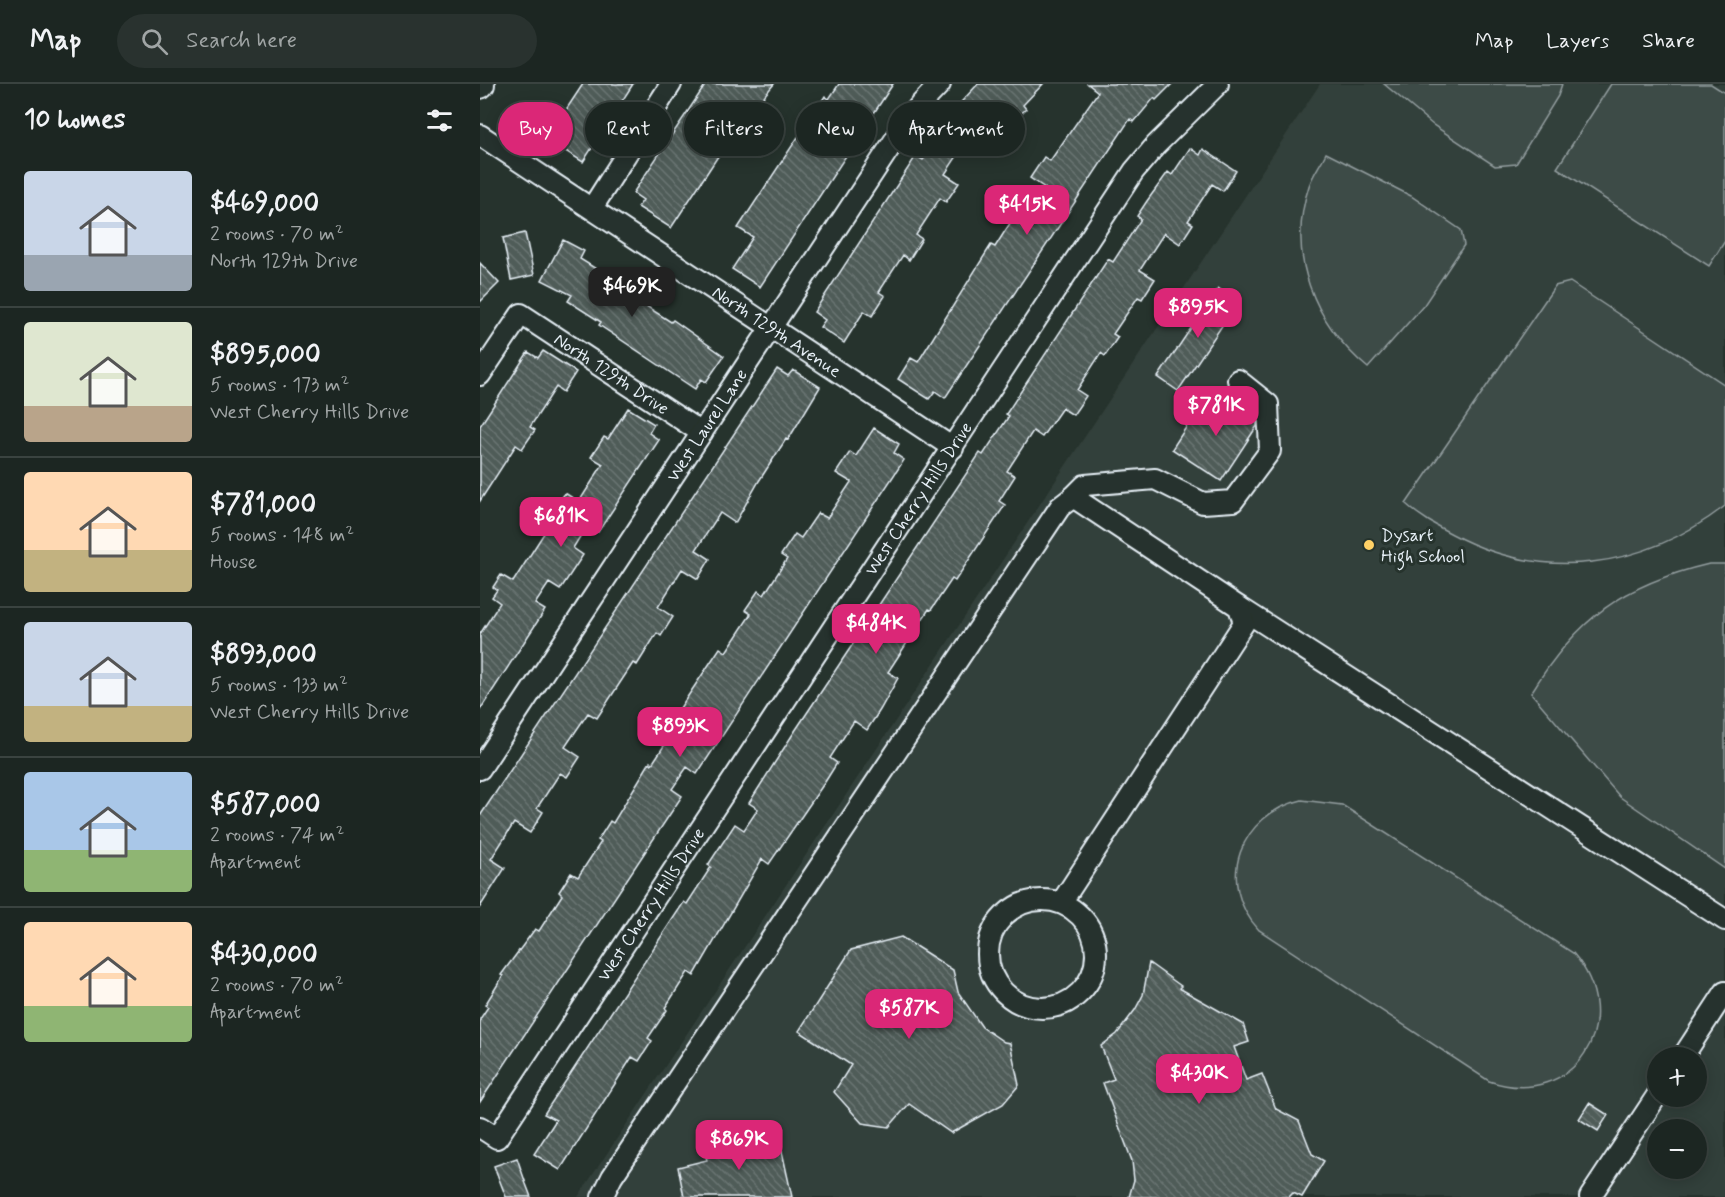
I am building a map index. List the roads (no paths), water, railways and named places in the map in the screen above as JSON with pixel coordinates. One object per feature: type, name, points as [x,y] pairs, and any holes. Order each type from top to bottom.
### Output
[{"type":"street","points":[[592,208],[671,84]]},
{"type":"street","name":"West Laurel Lane","points":[[480,769],[908,121],[940,84]]},
{"type":"street","name":"West Cherry Hills Drive","points":[[480,1127],[497,1138],[1134,171],[1156,145],[1218,84]]},
{"type":"street","name":"North 129th Avenue","points":[[480,135],[953,448]]},
{"type":"street","name":"North 129th Drive","points":[[480,375],[520,314],[702,433]]},
{"type":"street","points":[[602,1197],[612,1178],[1060,507],[1085,485],[1155,479],[1203,503],[1233,501],[1270,451],[1268,404],[1238,380]]},
{"type":"street","points":[[1073,497],[1239,607],[1725,920]]},
{"type":"street","points":[[1061,903],[1244,623],[1239,607]]},
{"type":"street","points":[[1048,900],[1061,903],[1076,911],[1087,923],[1094,938],[1096,954],[1094,970],[1087,985],[1076,997],[1061,1005],[1037,1008],[1014,1001],[1001,991],[992,977],[988,962],[988,945],[993,930],[1000,918],[1022,903],[1048,900]]},
{"type":"street","points":[[1689,1047],[1725,992]]},
{"type":"street","points":[[1590,1197],[1649,1107]]},
{"type":"place","name":"Dysart High School","points":[[1369,545]]}]
